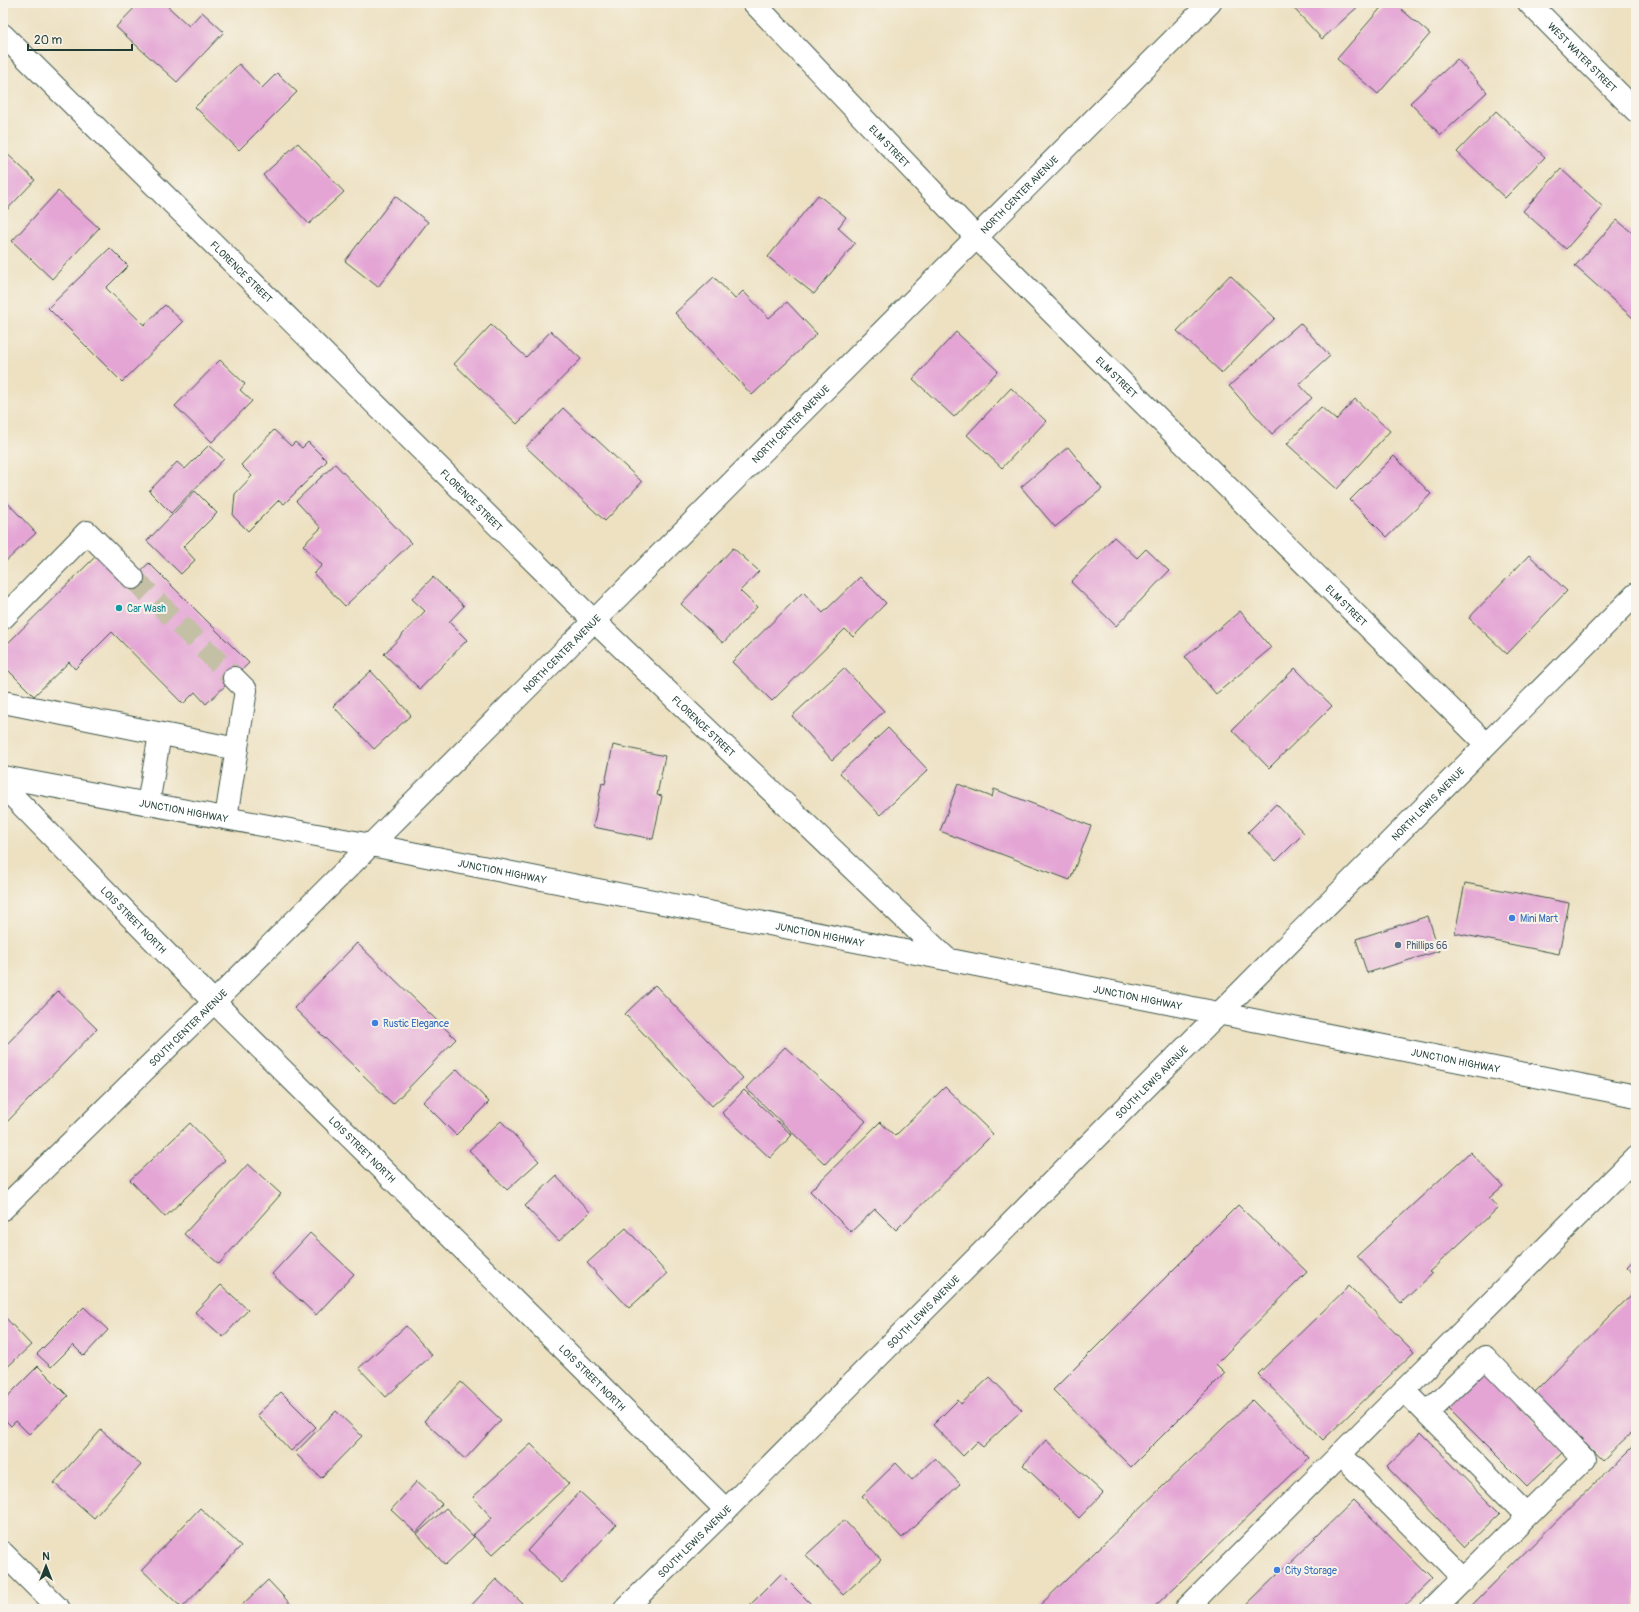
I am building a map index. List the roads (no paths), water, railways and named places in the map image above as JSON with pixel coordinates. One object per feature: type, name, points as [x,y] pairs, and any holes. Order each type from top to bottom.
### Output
[{"type":"street","name":"ELM STREET","points":[[754,3],[976,238],[1486,744]]},
{"type":"street","name":"NORTH CENTER AVENUE","points":[[370,845],[1210,3]]},
{"type":"street","name":"WEST WATER STREET","points":[[1529,3],[1636,111]]},
{"type":"street","name":"FLORENCE STREET","points":[[3,35],[594,620],[947,959]]},
{"type":"street","points":[[3,618],[87,532],[133,578]]},
{"type":"street","name":"NORTH LEWIS AVENUE","points":[[1220,1013],[1636,594]]},
{"type":"street","points":[[226,818],[246,690],[234,678]]},
{"type":"street","points":[[3,702],[237,749]]},
{"type":"street","points":[[148,804],[160,734]]},
{"type":"street","name":"JUNCTION HIGHWAY","points":[[3,777],[370,845],[1636,1096]]},
{"type":"street","name":"LOIS STREET NORTH","points":[[3,786],[214,1002],[726,1510]]},
{"type":"street","name":"SOUTH CENTER AVENUE","points":[[3,1209],[214,1002],[370,845]]},
{"type":"street","name":"SOUTH LEWIS AVENUE","points":[[625,1609],[726,1510],[1220,1013]]},
{"type":"street","points":[[1186,1609],[1404,1390],[1633,1164]]},
{"type":"street","points":[[1427,1413],[1485,1358],[1584,1459],[1433,1609]]},
{"type":"street","points":[[1404,1390],[1528,1515]]},
{"type":"street","points":[[1340,1454],[1464,1579]]},
{"type":"street","points":[[3,1553],[59,1609]]},
{"type":"tunnel","points":[[133,578],[234,678]]},
{"type":"place","name":"Car Wash","points":[[119,608]]},
{"type":"place","name":"Mini Mart","points":[[1512,918]]},
{"type":"place","name":"Phillips 66","points":[[1398,945]]},
{"type":"place","name":"Rustic Elegance","points":[[375,1023]]},
{"type":"place","name":"City Storage","points":[[1277,1570]]}]
